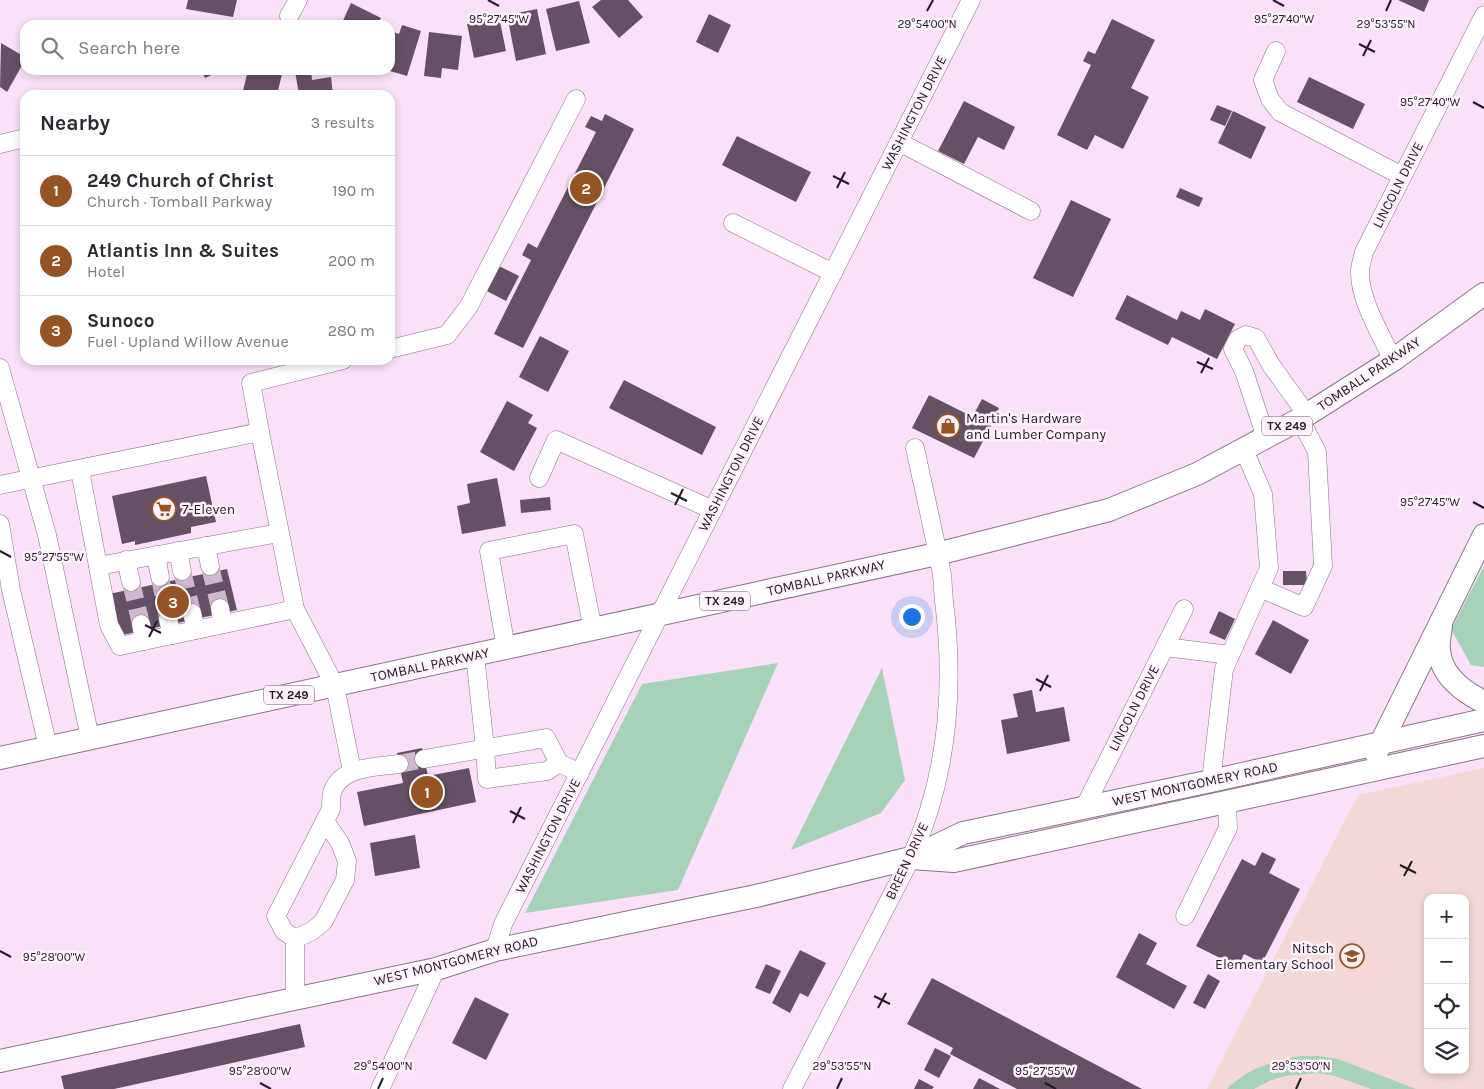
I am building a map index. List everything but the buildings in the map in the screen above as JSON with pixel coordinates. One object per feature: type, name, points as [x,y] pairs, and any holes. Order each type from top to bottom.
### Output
[{"type":"main road","name":"TOMBALL PARKWAY","points":[[0,758],[937,554],[1109,510],[1197,474],[1303,417],[1393,360],[1484,294]]},
{"type":"main road","points":[[1367,772],[1484,535]]},
{"type":"main road","points":[[1441,620],[1439,651],[1446,670],[1460,688],[1484,702]]},
{"type":"main road","name":"WEST MONTGOMERY ROAD","points":[[0,1061],[436,969],[494,950],[756,896],[911,858],[963,833],[1211,781],[1484,720]]},
{"type":"main road","name":"WEST MONTGOMERY ROAD","points":[[911,858],[954,861],[1484,746]]},
{"type":"street","points":[[289,16],[298,0]]},
{"type":"street","name":"WASHINGTON DRIVE","points":[[494,950],[503,924],[971,0]]},
{"type":"street","name":"LINCOLN DRIVE","points":[[1393,360],[1367,304],[1360,270],[1364,252],[1484,16]]},
{"type":"street","points":[[1276,51],[1263,80],[1270,99],[1280,112],[1402,176]]},
{"type":"street","points":[[395,348],[447,334],[469,306],[576,99]]},
{"type":"street","points":[[0,144],[20,139]]},
{"type":"street","points":[[899,142],[1031,211]]},
{"type":"street","points":[[733,223],[833,272]]},
{"type":"street","points":[[1260,588],[1304,607],[1323,566],[1317,452],[1303,417],[1256,338],[1246,334],[1238,338],[1233,349],[1244,371],[1266,438]]},
{"type":"street","points":[[323,365],[251,383],[295,609],[335,686],[352,771]]},
{"type":"street","points":[[0,368],[47,535],[90,738]]},
{"type":"street","points":[[0,485],[260,432]]},
{"type":"street","points":[[539,478],[556,440],[713,510]]},
{"type":"street","name":"BREEN DRIVE","points":[[792,1089],[911,858],[924,830],[937,782],[948,707],[948,634],[942,576],[915,448]]},
{"type":"street","points":[[1211,781],[1224,670],[1269,568],[1263,494],[1244,450]]},
{"type":"street","points":[[80,470],[109,625],[120,646],[143,632],[170,627],[196,630],[222,616],[295,609]]},
{"type":"street","points":[[0,524],[11,590],[48,748]]},
{"type":"street","points":[[98,566],[279,533]]},
{"type":"street","points":[[506,648],[490,551],[574,534],[593,630]]},
{"type":"street","points":[[206,546],[210,566]]},
{"type":"street","points":[[178,551],[182,571]]},
{"type":"street","points":[[156,555],[160,577]]},
{"type":"street","points":[[126,560],[131,582]]},
{"type":"street","name":"LINCOLN DRIVE","points":[[1084,808],[1184,609]]},
{"type":"street","points":[[192,613],[196,630]]},
{"type":"street","points":[[1165,647],[1230,655]]},
{"type":"street","points":[[475,656],[487,779],[547,771],[558,763]]},
{"type":"street","points":[[424,759],[546,738],[558,763],[580,773]]},
{"type":"street","points":[[295,939],[284,931],[276,916],[331,810],[332,791],[341,778],[352,771],[399,764]]},
{"type":"street","points":[[1185,916],[1228,828],[1227,802]]},
{"type":"street","points":[[295,939],[324,922],[345,880],[347,861],[340,843],[325,821]]},
{"type":"street","points":[[295,939],[295,998]]},
{"type":"street","points":[[380,1089],[436,969]]},
{"type":"shaded area","name":"Nitsch Elementary School","points":[[1484,768],[1484,1089],[1207,1089],[1358,795]]},
{"type":"green space","points":[[1484,566],[1484,667],[1471,665],[1451,629]]},
{"type":"green space","points":[[778,663],[678,890],[525,913],[642,684]]},
{"type":"green space","points":[[882,668],[905,780],[881,813],[791,850]]},
{"type":"green space","points":[[1300,1056],[1338,1059],[1416,1089],[1371,1089],[1335,1076],[1318,1073],[1285,1076],[1269,1081],[1254,1089],[1227,1089],[1251,1071],[1280,1060]]},
{"type":"tunnel","points":[[210,566],[220,608]]},
{"type":"tunnel","points":[[182,571],[192,613]]},
{"type":"tunnel","points":[[160,577],[168,619]]},
{"type":"tunnel","points":[[131,582],[141,624]]},
{"type":"tunnel","points":[[399,764],[424,759]]},
{"type":"place","name":"Atlantis Inn & Suites","points":[[586,188]]},
{"type":"place","name":"Martin's Hardware and Lumber Company","points":[[948,426]]},
{"type":"place","name":"7-Eleven","points":[[164,509]]},
{"type":"place","name":"Sunoco","points":[[173,602]]},
{"type":"place","name":"249 Church of Christ","points":[[427,792]]},
{"type":"place","name":"Nitsch Elementary School","points":[[1352,956]]}]
